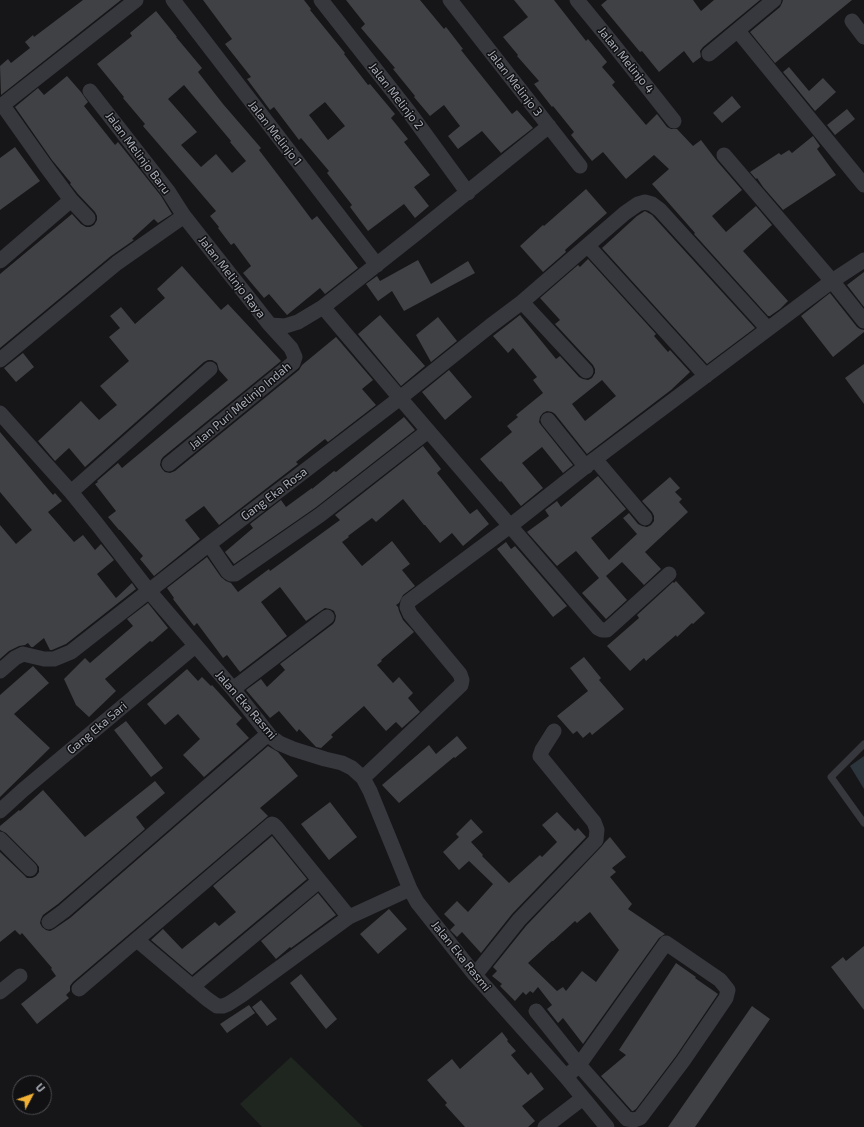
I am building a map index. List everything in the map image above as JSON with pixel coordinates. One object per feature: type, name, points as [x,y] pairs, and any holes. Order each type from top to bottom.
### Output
[{"type":"street","points":[[88,218],[71,200],[45,166],[4,105],[136,0]]},
{"type":"street","name":"Jalan Melinjo 1","points":[[173,0],[377,265]]},
{"type":"street","name":"Jalan Melinjo 2","points":[[321,0],[409,112],[468,193]]},
{"type":"street","name":"Jalan Melinjo 3","points":[[450,0],[580,166]]},
{"type":"street","name":"Jalan Melinjo 4","points":[[577,0],[674,121]]},
{"type":"street","points":[[709,54],[774,0]]},
{"type":"street","points":[[852,21],[864,37]]},
{"type":"street","points":[[738,31],[864,185]]},
{"type":"street","name":"Jalan Melinjo Baru","points":[[90,91],[168,191],[184,216]]},
{"type":"street","name":"Jalan Melinjo Raya","points":[[184,216],[270,325],[285,326],[298,322],[323,307],[468,193],[549,126]]},
{"type":"street","points":[[724,155],[864,321]]},
{"type":"street","points":[[0,261],[64,208],[71,200]]},
{"type":"street","name":"Gang Eka Rosa","points":[[0,672],[15,658],[23,654],[44,659],[54,659],[71,652],[522,302],[632,207],[638,204],[645,202],[652,204],[660,210],[768,329]]},
{"type":"street","points":[[0,360],[116,263],[184,216]]},
{"type":"street","points":[[588,246],[706,376]]},
{"type":"street","points":[[363,778],[461,685],[462,680],[460,674],[410,614],[407,608],[408,602],[768,329],[864,260]]},
{"type":"street","points":[[522,302],[586,372]]},
{"type":"street","points":[[323,307],[598,628],[607,630],[669,574]]},
{"type":"street","name":"Jalan Puri Melinjo Indah","points":[[169,464],[293,363],[295,357],[291,348],[270,325]]},
{"type":"street","points":[[71,492],[210,369]]},
{"type":"street","points":[[548,420],[645,518]]},
{"type":"street","name":"Jalan Eka Rasmi","points":[[3,422],[71,492],[149,591],[233,689],[272,738],[292,749],[342,763],[352,768],[363,778],[370,791],[410,889],[417,902],[475,974],[608,1127]]},
{"type":"street","points":[[209,544],[228,572],[235,574],[320,515],[428,431]]},
{"type":"street","points":[[233,689],[327,617]]},
{"type":"street","name":"Gang Eka Sari","points":[[0,811],[195,646]]},
{"type":"street","points":[[475,974],[519,920],[596,840],[597,830],[594,822],[540,756],[554,731]]},
{"type":"street","points":[[49,922],[64,911],[268,734]]},
{"type":"street","points":[[79,989],[272,824],[349,917]]},
{"type":"street","points":[[0,839],[30,869]]},
{"type":"street","points":[[192,987],[319,881]]},
{"type":"street","points":[[137,940],[192,987],[217,1006],[222,1006],[228,1004],[349,917],[410,889]]},
{"type":"street","points":[[536,1012],[579,1065],[627,1119],[634,1120],[640,1118],[683,1061],[726,998],[728,990],[720,980],[666,943],[579,1065],[566,1077]]},
{"type":"street","points":[[0,992],[20,976]]},
{"type":"street","points":[[545,1127],[583,1098]]},
{"type":"lane","points":[[864,744],[831,777],[864,823]]},
{"type":"shaded area","points":[[864,756],[864,789],[850,766]]},
{"type":"shaded area","points":[[291,1057],[363,1127],[262,1127],[240,1104]]},
{"type":"building","points":[[83,0],[121,0],[1,95],[0,66],[8,59],[11,63],[30,48],[25,42],[33,35],[34,37]]},
{"type":"building","points":[[203,0],[304,0],[311,9],[310,10],[345,53],[344,54],[368,85],[370,84],[395,114],[391,118],[408,139],[404,142],[430,175],[414,187],[429,206],[415,218],[404,204],[368,231],[350,207],[352,205],[327,173],[329,171],[301,138],[299,140],[274,107],[270,110],[247,79],[251,77],[225,44],[232,39]],"holes":[[[325,102],[345,126],[328,140],[309,115]]]},
{"type":"building","points":[[346,0],[420,0],[444,29],[446,27],[463,49],[461,50],[512,114],[517,110],[533,128],[501,153],[482,131],[458,149],[448,136],[460,126],[444,105],[430,116],[393,69],[395,68],[361,28],[365,24]]},
{"type":"building","points":[[514,0],[554,0],[586,41],[588,39],[607,62],[602,67],[615,82],[612,85],[646,125],[657,114],[667,127],[677,129],[693,146],[701,140],[742,190],[712,216],[726,232],[756,206],[772,225],[743,251],[788,301],[780,309],[768,316],[694,234],[695,233],[652,184],[669,169],[654,155],[626,179],[603,152],[592,161],[571,135],[574,132],[534,84],[539,81],[503,37],[528,17]]},
{"type":"building","points":[[607,0],[693,0],[701,11],[714,0],[760,0],[703,47],[700,51],[701,57],[693,63],[684,51],[659,72],[642,51],[640,52],[601,5]]},
{"type":"building","points":[[783,0],[852,0],[775,63],[750,32],[780,7]]},
{"type":"building","points":[[156,11],[202,68],[198,72],[261,148],[259,150],[312,220],[317,216],[358,268],[325,294],[320,288],[287,315],[269,294],[264,298],[243,273],[251,266],[234,243],[231,245],[210,216],[216,211],[143,126],[145,124],[97,64],[132,36],[130,33]],"holes":[[[184,85],[231,141],[230,142],[246,161],[232,173],[216,154],[201,167],[181,145],[197,132],[168,99]]]},
{"type":"building","points":[[789,67],[809,91],[823,78],[836,92],[815,111],[783,72]]},
{"type":"building","points":[[67,76],[88,102],[84,106],[115,145],[118,142],[161,196],[172,214],[158,223],[154,219],[132,239],[134,240],[111,256],[0,348],[0,274],[72,214],[81,224],[86,227],[94,225],[97,220],[95,212],[70,184],[71,183],[52,160],[15,107],[38,88],[44,95]]},
{"type":"building","points":[[732,96],[741,107],[722,123],[713,113]]},
{"type":"building","points":[[847,109],[855,119],[835,135],[827,125]]},
{"type":"building","points":[[813,136],[820,146],[817,149],[836,175],[783,210],[757,178],[756,179],[750,172],[779,153],[781,155],[789,150],[792,153]]},
{"type":"building","points":[[15,147],[40,181],[0,210],[0,158]]},
{"type":"building","points":[[586,189],[607,213],[565,250],[566,252],[543,272],[520,246]]},
{"type":"building","points":[[645,211],[652,215],[755,328],[707,364],[602,248],[637,216]]},
{"type":"building","points":[[588,259],[656,334],[654,336],[668,352],[670,350],[690,372],[671,390],[587,454],[555,414],[547,411],[543,413],[539,422],[573,465],[563,473],[542,447],[522,463],[543,488],[521,506],[501,481],[500,482],[480,459],[512,432],[507,426],[518,417],[516,415],[543,393],[533,380],[537,377],[513,348],[508,353],[493,336],[520,315],[556,359],[560,356],[579,377],[588,380],[592,378],[595,373],[593,365],[555,324],[560,320],[540,298],[578,265],[580,267]],"holes":[[[602,380],[616,396],[585,421],[572,404]]]},
{"type":"building","points":[[418,260],[431,284],[468,261],[475,273],[404,311],[392,291],[378,301],[366,284],[377,276],[380,281]]},
{"type":"building","points":[[182,266],[221,310],[228,304],[281,361],[163,457],[160,465],[165,472],[170,473],[175,471],[299,370],[302,365],[336,337],[373,380],[362,389],[376,405],[328,442],[325,439],[296,462],[298,464],[219,525],[204,506],[185,520],[200,539],[154,576],[140,559],[143,556],[108,517],[116,511],[95,484],[118,463],[122,468],[228,380],[219,370],[217,363],[212,360],[204,362],[85,467],[69,448],[55,461],[38,441],[81,401],[99,420],[117,405],[100,386],[129,361],[109,337],[120,328],[110,316],[121,307],[135,324],[165,298],[157,289]]},
{"type":"building","points":[[864,272],[864,307],[847,285]]},
{"type":"building","points":[[830,293],[857,327],[864,330],[864,332],[833,357],[801,316]]},
{"type":"building","points":[[380,315],[425,366],[401,386],[358,334]]},
{"type":"building","points":[[438,317],[457,341],[431,362],[416,335]]},
{"type":"building","points":[[23,353],[34,367],[16,382],[4,368]]},
{"type":"building","points":[[864,364],[864,404],[845,378]]},
{"type":"building","points":[[449,370],[472,397],[445,420],[422,392]]},
{"type":"building","points":[[404,417],[415,430],[315,508],[234,564],[225,552],[253,528],[250,524],[281,500],[286,507],[312,489],[334,471],[336,472]]},
{"type":"building","points":[[0,432],[53,495],[55,493],[62,501],[48,512],[74,542],[83,535],[95,550],[101,544],[114,560],[97,574],[116,598],[132,583],[136,589],[66,644],[50,650],[44,638],[33,647],[31,647],[28,643],[19,646],[9,651],[0,659],[0,525],[16,544],[32,530],[0,492]]},
{"type":"building","points":[[423,446],[441,469],[437,473],[470,514],[477,509],[489,524],[463,546],[452,533],[440,543],[403,499],[376,522],[372,518],[342,542],[362,566],[392,541],[410,564],[402,570],[415,586],[403,595],[399,603],[396,605],[403,620],[414,632],[377,665],[393,683],[399,677],[413,693],[408,698],[420,712],[402,728],[396,722],[386,731],[364,706],[331,735],[333,737],[321,748],[316,747],[299,729],[297,732],[279,711],[270,718],[246,690],[261,679],[267,687],[285,670],[280,664],[333,624],[336,616],[334,611],[325,608],[306,621],[280,587],[261,602],[287,636],[240,672],[227,655],[223,658],[197,623],[194,626],[173,599],[174,598],[167,588],[207,557],[221,577],[231,583],[238,592],[269,569],[270,571],[340,520],[335,515]]},
{"type":"building","points":[[598,476],[626,509],[591,538],[609,560],[637,534],[623,518],[629,513],[638,524],[647,527],[651,525],[654,521],[654,516],[642,501],[670,477],[680,488],[675,492],[682,499],[679,502],[688,512],[645,552],[661,569],[644,585],[622,562],[606,576],[627,600],[606,619],[582,593],[599,578],[576,551],[557,566],[527,532],[549,516],[545,510],[557,501],[561,507]]},
{"type":"building","points":[[506,542],[511,549],[515,546],[567,606],[553,617],[497,549]]},
{"type":"building","points":[[676,581],[705,613],[677,637],[676,635],[646,661],[644,658],[630,671],[607,646],[639,618],[637,615],[673,582],[674,583]]},
{"type":"building","points":[[148,603],[168,628],[152,642],[150,641],[105,679],[116,691],[89,717],[76,705],[64,679],[85,658],[90,663],[133,626],[127,619]]},
{"type":"building","points":[[584,657],[601,678],[599,680],[624,709],[592,735],[590,732],[583,738],[577,731],[573,734],[557,716],[588,691],[570,668]]},
{"type":"building","points":[[33,666],[49,683],[14,714],[50,748],[0,797],[0,695]]},
{"type":"building","points":[[187,669],[198,681],[202,677],[211,686],[212,685],[242,718],[236,724],[249,738],[204,777],[183,755],[200,739],[178,714],[165,725],[147,704]]},
{"type":"building","points":[[126,721],[163,768],[151,777],[114,730]]},
{"type":"building","points":[[457,736],[467,748],[399,803],[382,785],[429,745],[436,754]]},
{"type":"building","points":[[268,746],[278,752],[298,776],[260,808],[268,816],[73,982],[70,986],[70,991],[66,995],[69,998],[37,1024],[21,1004],[56,976],[51,969],[52,968],[22,933],[20,935],[15,930],[0,942],[0,852],[27,878],[36,876],[39,872],[39,867],[6,833],[0,830],[0,826],[19,810],[20,811],[43,790],[85,837],[155,781],[165,793],[136,817],[145,829],[58,904],[43,915],[40,923],[42,927],[50,931],[70,918]]},
{"type":"building","points":[[330,802],[357,837],[329,860],[301,824]]},
{"type":"building","points":[[557,812],[575,831],[578,828],[586,837],[512,914],[481,953],[462,932],[457,937],[450,930],[455,925],[444,914],[457,901],[468,912],[493,884],[469,861],[459,870],[443,852],[459,837],[456,834],[471,819],[483,832],[471,842],[483,855],[482,856],[509,883],[540,855],[542,857],[557,842],[542,825]]},
{"type":"building","points":[[272,836],[307,879],[192,975],[151,940],[163,929],[182,949],[215,922],[219,926],[236,912],[213,886]]},
{"type":"building","points":[[610,837],[626,857],[612,868],[616,872],[610,877],[632,904],[628,909],[665,934],[659,938],[583,1044],[563,1018],[558,1023],[547,1009],[552,1005],[538,987],[533,993],[530,991],[526,995],[523,992],[515,1001],[500,986],[502,984],[492,976],[497,971],[493,967],[526,926]],"holes":[[[590,912],[619,950],[596,982],[582,971],[566,991],[563,987],[557,991],[528,963],[575,921],[577,923]]]},
{"type":"building","points":[[318,893],[336,915],[291,948],[290,947],[276,959],[261,941]]},
{"type":"building","points":[[389,909],[407,929],[378,954],[360,934]]},
{"type":"building","points":[[864,946],[864,1010],[831,967],[843,957],[846,961]]},
{"type":"building","points":[[676,963],[718,994],[676,1056],[636,1109],[632,1111],[601,1076],[626,1055],[619,1050]]},
{"type":"building","points":[[301,974],[337,1019],[326,1029],[290,983]]},
{"type":"building","points":[[261,1000],[277,1019],[267,1026],[252,1007]]},
{"type":"building","points":[[249,1005],[255,1013],[227,1033],[220,1024]]},
{"type":"building","points":[[752,1006],[770,1019],[695,1127],[668,1127]]},
{"type":"building","points":[[502,1032],[508,1040],[507,1041],[516,1051],[511,1055],[528,1075],[531,1072],[544,1089],[522,1106],[535,1121],[528,1127],[465,1127],[445,1105],[447,1103],[427,1080],[452,1059],[460,1069]]}]
